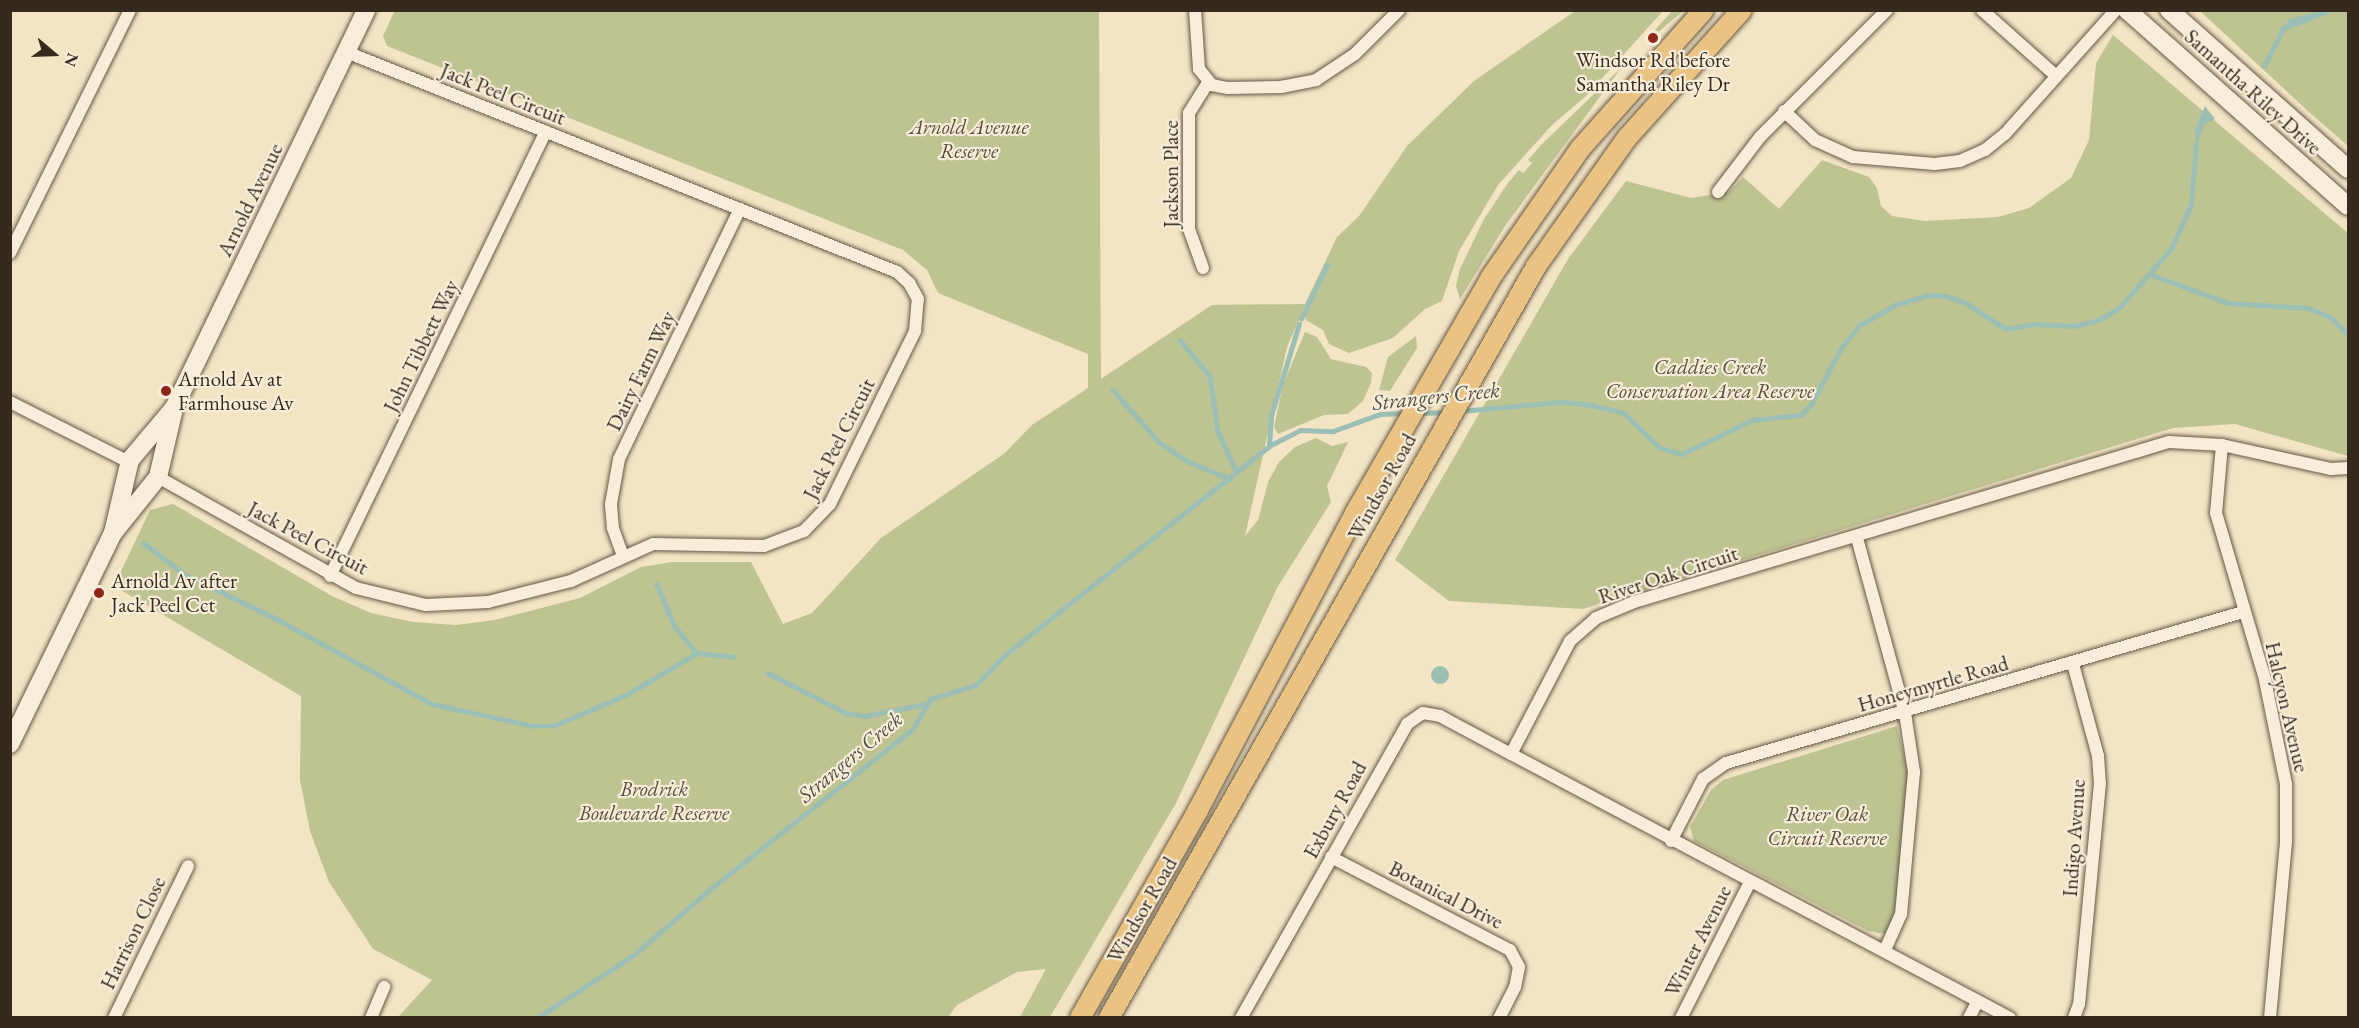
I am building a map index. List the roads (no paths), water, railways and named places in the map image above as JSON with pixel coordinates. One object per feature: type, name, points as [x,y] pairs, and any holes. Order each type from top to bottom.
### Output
[{"type":"main road","name":"Windsor Road","points":[[1080,1017],[1198,810],[1390,450],[1508,250],[1553,184],[1626,93],[1704,10]]},
{"type":"main road","name":"Windsor Road","points":[[1109,1017],[1477,366],[1537,265],[1594,181],[1671,86],[1742,10]]},
{"type":"street","points":[[10,253],[130,10]]},
{"type":"street","name":"Arnold Avenue","points":[[10,744],[113,532],[156,476],[174,408],[366,10]]},
{"type":"street","points":[[1195,10],[1196,59],[1208,82],[1228,88],[1281,87],[1316,80],[1355,54],[1399,10]]},
{"type":"street","points":[[1718,192],[1784,111],[1887,10]]},
{"type":"street","points":[[1982,10],[2056,76]]},
{"type":"street","points":[[1784,111],[1815,140],[1853,158],[1950,163],[1972,156],[1996,142],[2116,10]]},
{"type":"street","name":"Samantha Riley Drive","points":[[2127,10],[2349,207]]},
{"type":"street","name":"Samantha Riley Drive","points":[[2169,10],[2349,170]]},
{"type":"street","name":"Jack Peel Circuit","points":[[156,476],[330,576],[402,602],[469,605],[571,581],[623,556],[663,543],[764,546],[791,538],[814,523],[837,493],[918,321],[914,290],[897,272],[346,52]]},
{"type":"street","name":"Jackson Place","points":[[1203,268],[1189,229],[1189,113],[1208,82]]},
{"type":"street","name":"John Tibbett Way","points":[[330,576],[546,132]]},
{"type":"street","name":"Dairy Farm Way","points":[[623,556],[613,528],[611,504],[619,459],[741,209]]},
{"type":"street","points":[[10,402],[130,463],[137,486],[156,476],[149,454],[130,463]]},
{"type":"street","name":"Arnold Avenue","points":[[113,532],[130,463],[174,408]]},
{"type":"street","name":"River Oak Circuit","points":[[1511,754],[1570,641],[1596,618],[1634,602],[1857,538],[2169,442],[2222,445],[2331,469],[2349,468]]},
{"type":"street","name":"Halcyon Avenue","points":[[2222,445],[2216,513],[2243,612],[2265,680],[2286,784],[2286,842],[2270,1017]]},
{"type":"street","points":[[1857,538],[1905,713],[1914,772],[1901,914],[1885,950]]},
{"type":"street","name":"Honeymyrtle Road","points":[[1671,841],[1703,779],[1726,764],[2073,664],[2243,612]]},
{"type":"street","name":"Indigo Avenue","points":[[2073,664],[2098,756],[2100,783],[2079,1004],[2074,1017]]},
{"type":"street","name":"Exbury Road","points":[[1241,1017],[1407,724],[1424,713],[1440,716],[1511,754]]},
{"type":"street","points":[[1511,754],[1671,841],[1885,950],[1977,1002],[2010,1017]]},
{"type":"street","name":"Botanical Drive","points":[[1331,857],[1510,950],[1519,967],[1515,987],[1499,1017]]},
{"type":"street","name":"Harrison Close","points":[[114,1017],[188,866]]},
{"type":"street","name":"Winter Avenue","points":[[1681,1017],[1750,882]]},
{"type":"street","points":[[371,1017],[384,987]]},
{"type":"street","points":[[1969,1017],[1977,1002]]},
{"type":"water","points":[[2318,11],[2328,11],[2328,14],[2278,34],[2290,19]]},
{"type":"water","points":[[2205,106],[2215,119],[2205,124],[2196,147],[2195,129]]},
{"type":"water","points":[[1440,666],[1446,669],[1449,675],[1446,681],[1440,684],[1434,681],[1431,675],[1434,669]]},
{"type":"waterway","name":"Strangers Creek","points":[[2264,66],[2283,29]]},
{"type":"waterway","name":"Strangers Creek","points":[[1461,411],[1560,402],[1592,405],[1624,413],[1660,448],[1682,454],[1752,420],[1801,415],[1812,403],[1840,350],[1859,326],[1895,305],[1927,295],[1946,296],[1966,303],[2006,329],[2035,324],[2074,326],[2099,320],[2119,308],[2171,249],[2191,205],[2196,144]]},
{"type":"waterway","points":[[1301,319],[1327,265]]},
{"type":"waterway","points":[[2152,275],[2228,303],[2308,308],[2330,317],[2348,334]]},
{"type":"waterway","points":[[1269,446],[1271,416],[1299,324]]},
{"type":"waterway","points":[[1180,340],[1210,376],[1218,431],[1237,473]]},
{"type":"waterway","points":[[1113,390],[1159,442],[1187,461],[1230,479]]},
{"type":"waterway","name":"Strangers Creek","points":[[1419,413],[1446,412]]},
{"type":"waterway","name":"Strangers Creek","points":[[537,1018],[634,955],[709,890],[913,729],[930,699],[976,685],[1006,654],[1269,446],[1300,430],[1333,431],[1380,414],[1405,413]]},
{"type":"waterway","points":[[144,543],[184,574],[275,618],[432,704],[534,726],[553,726],[626,695],[697,653],[733,657]]},
{"type":"waterway","points":[[657,584],[675,627],[697,653]]},
{"type":"waterway","points":[[768,673],[846,713],[865,716],[925,704]]},
{"type":"place","name":"Windsor Rd before Samantha Riley Dr","points":[[1653,38]]},
{"type":"place","name":"Arnold Av at Farmhouse Av","points":[[166,391]]},
{"type":"place","name":"Arnold Av after Jack Peel Cct","points":[[99,593]]},
{"type":"park label","name":"Arnold Avenue Reserve","points":[[969,139]]},
{"type":"park label","name":"Caddies Creek Conservation Area Reserve","points":[[1710,379]]},
{"type":"park label","name":"Brodrick Boulevarde Reserve","points":[[654,801]]},
{"type":"park label","name":"River Oak Circuit Reserve","points":[[1827,826]]}]
